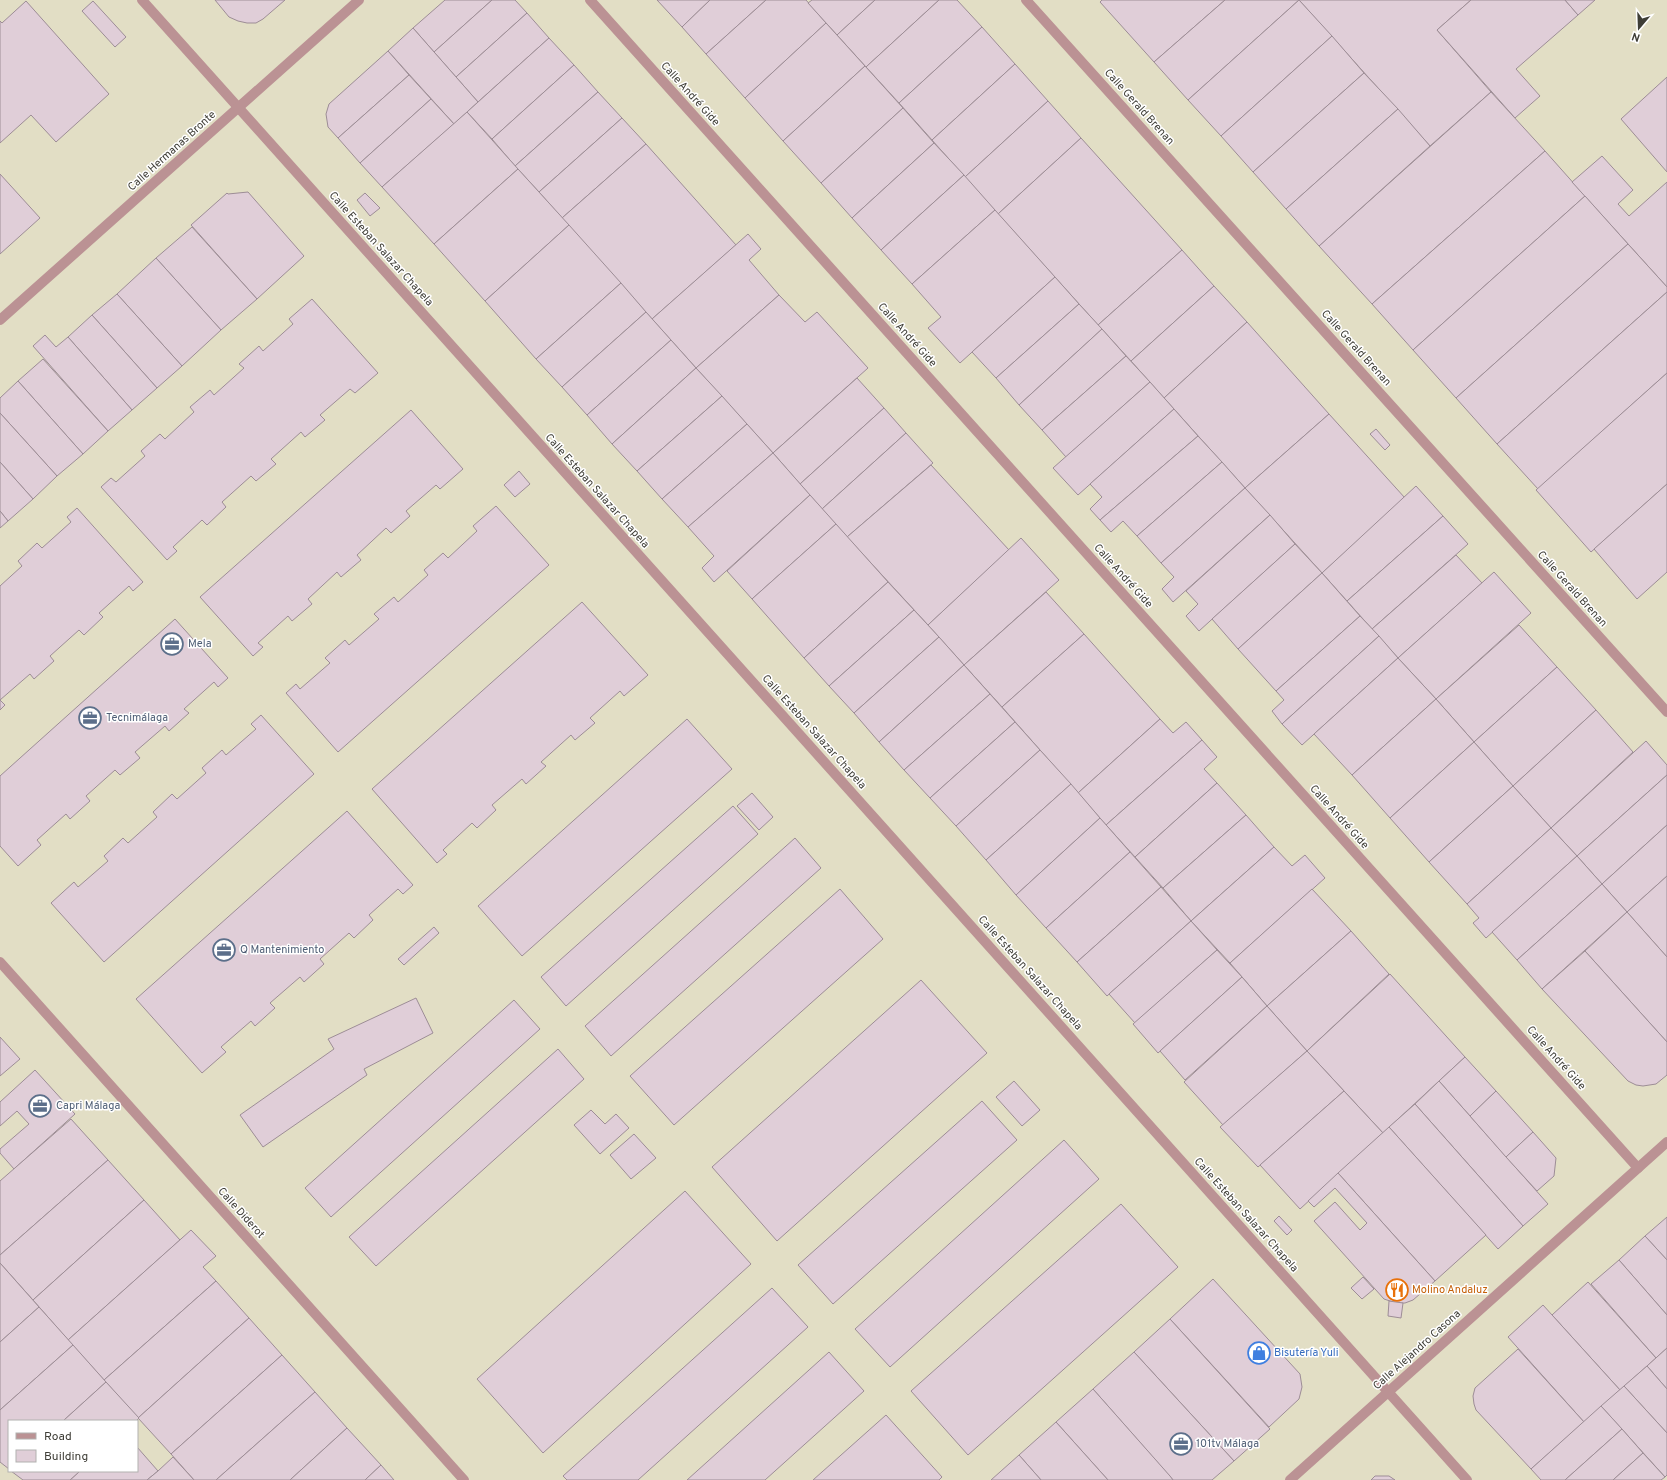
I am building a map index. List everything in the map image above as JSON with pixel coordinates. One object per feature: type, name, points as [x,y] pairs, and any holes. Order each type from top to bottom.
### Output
[{"type":"street","name":"Calle Esteban Salazar Chapela","points":[[142,0],[1467,1480]]},
{"type":"street","name":"Calle Hermanas Bronte","points":[[0,320],[359,0]]},
{"type":"street","name":"Calle André Gide","points":[[590,0],[1638,1168]]},
{"type":"street","name":"Calle Gerald Brenan","points":[[1026,0],[1667,712]]},
{"type":"street","name":"Calle Diderot","points":[[0,962],[464,1480]]},
{"type":"street","name":"Calle Alejandro Casona","points":[[1290,1480],[1667,1142]]},
{"type":"shaded area","points":[[0,0],[1667,0],[1667,1480],[0,1480]]},
{"type":"building","points":[[215,0],[285,0],[263,19],[256,23],[247,23],[229,17]]},
{"type":"building","points":[[445,0],[492,0],[434,52],[413,28]]},
{"type":"building","points":[[492,0],[515,0],[527,13],[456,77],[434,52]]},
{"type":"building","points":[[657,0],[710,0],[682,27]]},
{"type":"building","points":[[710,0],[766,0],[706,54],[682,27]]},
{"type":"building","points":[[766,0],[806,0],[826,23],[745,98],[706,54]]},
{"type":"building","points":[[812,0],[875,0],[837,35],[808,3]]},
{"type":"building","points":[[875,0],[939,0],[866,67],[837,35]]},
{"type":"building","points":[[939,0],[957,0],[982,27],[899,103],[866,67]]},
{"type":"building","points":[[1102,0],[1225,0],[1154,62],[1100,2]]},
{"type":"building","points":[[1225,0],[1299,0],[1188,100],[1154,62]]},
{"type":"building","points":[[1299,0],[1471,0],[1437,30],[1491,92],[1430,146]]},
{"type":"building","points":[[1299,0],[1332,36],[1221,136],[1188,100]]},
{"type":"building","points":[[1471,0],[1565,0],[1578,15],[1516,69],[1540,96],[1515,118],[1437,30]]},
{"type":"building","points":[[1565,0],[1595,0],[1578,15]]},
{"type":"building","points":[[26,1],[109,94],[56,142],[31,115],[0,143],[0,21],[2,23]]},
{"type":"building","points":[[93,1],[126,37],[115,47],[82,11]]},
{"type":"building","points":[[527,13],[549,38],[478,102],[456,77]]},
{"type":"building","points":[[826,23],[865,66],[783,141],[745,98]]},
{"type":"building","points":[[982,27],[1015,64],[932,140],[899,103]]},
{"type":"building","points":[[413,28],[478,102],[454,124],[388,51]]},
{"type":"building","points":[[1332,36],[1364,73],[1253,172],[1221,136]]},
{"type":"building","points":[[549,38],[574,65],[492,139],[467,112]]},
{"type":"building","points":[[388,51],[409,75],[338,138],[328,127],[326,114],[329,104]]},
{"type":"building","points":[[1015,64],[1048,101],[965,177],[932,140]]},
{"type":"building","points":[[574,65],[598,92],[515,166],[492,139]]},
{"type":"building","points":[[865,66],[903,108],[821,183],[783,141]]},
{"type":"building","points":[[1364,73],[1398,109],[1286,209],[1253,172]]},
{"type":"building","points":[[409,75],[431,99],[360,163],[338,138]]},
{"type":"building","points":[[1667,77],[1667,172],[1621,119]]},
{"type":"building","points":[[598,92],[622,118],[539,192],[515,166]]},
{"type":"building","points":[[1491,92],[1545,151],[1372,304],[1319,246]]},
{"type":"building","points":[[431,99],[454,124],[382,187],[360,163]]},
{"type":"building","points":[[1048,101],[1081,138],[998,214],[965,177]]},
{"type":"building","points":[[903,108],[934,143],[852,218],[821,183]]},
{"type":"building","points":[[1398,109],[1430,146],[1319,246],[1286,209]]},
{"type":"building","points":[[467,112],[518,169],[434,244],[382,187]]},
{"type":"building","points":[[622,118],[646,144],[562,218],[539,192]]},
{"type":"building","points":[[1081,138],[1182,250],[1098,325],[998,214]]},
{"type":"building","points":[[934,143],[964,175],[881,250],[852,218]]},
{"type":"building","points":[[646,144],[736,245],[652,319],[562,218]]},
{"type":"building","points":[[1545,151],[1585,196],[1413,350],[1372,304]]},
{"type":"building","points":[[1602,156],[1633,190],[1618,204],[1629,216],[1667,182],[1667,287],[1572,182]]},
{"type":"building","points":[[518,169],[569,225],[485,301],[434,244]]},
{"type":"building","points":[[0,174],[40,218],[0,254]]},
{"type":"building","points":[[964,175],[995,210],[912,284],[881,250]]},
{"type":"building","points":[[248,192],[304,256],[257,299],[191,225],[227,193]]},
{"type":"building","points":[[365,193],[380,208],[370,216],[357,200]]},
{"type":"building","points":[[1585,196],[1628,244],[1456,398],[1413,350]]},
{"type":"building","points":[[995,210],[1055,277],[960,363],[928,328],[941,317],[912,284]]},
{"type":"building","points":[[569,225],[621,283],[536,359],[485,301]]},
{"type":"building","points":[[192,227],[257,299],[221,330],[156,258]]},
{"type":"building","points":[[748,234],[761,249],[749,260],[779,295],[696,368],[652,319]]},
{"type":"building","points":[[1628,244],[1667,287],[1667,292],[1497,444],[1456,398]]},
{"type":"building","points":[[1182,250],[1214,286],[1131,361],[1098,325]]},
{"type":"building","points":[[156,258],[221,330],[182,366],[117,294]]},
{"type":"building","points":[[1055,277],[1079,304],[996,378],[972,352]]},
{"type":"building","points":[[621,283],[646,312],[562,387],[536,359]]},
{"type":"building","points":[[1214,286],[1247,322],[1164,398],[1131,361]]},
{"type":"building","points":[[1667,292],[1667,373],[1538,489],[1497,444]]},
{"type":"building","points":[[117,294],[182,366],[157,388],[92,315]]},
{"type":"building","points":[[779,295],[805,322],[817,312],[868,368],[773,453],[696,368]]},
{"type":"building","points":[[312,299],[378,373],[355,393],[350,389],[320,415],[325,420],[305,437],[301,432],[271,459],[276,464],[256,481],[251,476],[222,502],[226,507],[207,525],[202,520],[173,547],[177,551],[167,560],[101,487],[111,478],[116,482],[145,456],[141,451],[160,434],[165,439],[194,412],[190,407],[210,390],[214,395],[244,368],[239,364],[259,346],[263,351],[293,324],[289,319]]},
{"type":"building","points":[[1079,304],[1102,329],[1019,405],[996,378]]},
{"type":"building","points":[[646,312],[671,340],[587,415],[562,387]]},
{"type":"building","points":[[92,315],[157,388],[132,410],[68,337]]},
{"type":"building","points":[[1247,322],[1329,414],[1245,488],[1164,398]]},
{"type":"building","points":[[1102,329],[1126,356],[1042,430],[1019,405]]},
{"type":"building","points":[[45,335],[56,347],[68,337],[132,410],[108,431],[33,346]]},
{"type":"building","points":[[671,340],[696,368],[612,444],[587,415]]},
{"type":"building","points":[[1126,356],[1150,382],[1066,457],[1042,430]]},
{"type":"building","points":[[43,359],[108,431],[83,454],[18,381]]},
{"type":"building","points":[[696,368],[722,396],[637,471],[612,444]]},
{"type":"building","points":[[1667,373],[1667,484],[1591,552],[1536,490]]},
{"type":"building","points":[[857,378],[884,408],[800,484],[773,453]]},
{"type":"building","points":[[18,381],[83,454],[57,476],[0,413],[0,398]]},
{"type":"building","points":[[1150,382],[1174,409],[1078,495],[1053,468]]},
{"type":"building","points":[[722,396],[747,424],[662,499],[637,471]]},
{"type":"building","points":[[884,408],[906,433],[822,509],[800,484]]},
{"type":"building","points":[[1174,409],[1198,436],[1100,520],[1090,509],[1102,497],[1090,484]]},
{"type":"building","points":[[411,410],[463,469],[440,489],[436,485],[406,511],[410,516],[391,533],[386,528],[357,555],[361,560],[341,577],[337,572],[308,599],[312,604],[292,621],[288,616],[258,643],[263,647],[253,656],[200,597]]},
{"type":"building","points":[[0,413],[57,476],[33,499],[0,462]]},
{"type":"building","points":[[1329,414],[1405,498],[1322,573],[1245,488]]},
{"type":"building","points":[[747,424],[773,453],[688,527],[662,499]]},
{"type":"building","points":[[1376,429],[1390,445],[1385,450],[1370,434]]},
{"type":"building","points":[[906,433],[933,463],[847,537],[822,509]]},
{"type":"building","points":[[1198,436],[1222,462],[1137,536],[1123,521],[1111,532],[1100,520]]},
{"type":"building","points":[[773,453],[810,495],[714,582],[702,568],[714,556],[688,527]]},
{"type":"building","points":[[0,462],[33,499],[8,521],[0,511]]},
{"type":"building","points":[[1222,462],[1245,488],[1161,563],[1137,536]]},
{"type":"building","points":[[931,465],[1009,550],[928,625],[847,537]]},
{"type":"building","points":[[519,471],[530,484],[515,497],[504,485]]},
{"type":"building","points":[[1667,484],[1667,572],[1637,599],[1594,549]]},
{"type":"building","points":[[1416,486],[1443,516],[1347,601],[1322,573]]},
{"type":"building","points":[[1245,488],[1270,515],[1173,602],[1162,589],[1174,577],[1161,563]]},
{"type":"building","points":[[810,495],[836,524],[752,599],[727,571]]},
{"type":"building","points":[[496,506],[549,565],[338,752],[286,693],[296,684],[300,689],[330,663],[325,658],[345,640],[349,645],[379,619],[374,614],[394,597],[398,602],[428,575],[424,570],[443,553],[448,558],[477,531],[473,526]]},
{"type":"building","points":[[77,508],[143,582],[133,591],[129,586],[99,613],[103,617],[84,635],[79,630],[50,656],[54,661],[34,679],[30,674],[0,700],[0,586],[22,566],[18,561],[37,543],[42,548],[71,522],[67,517]]},
{"type":"building","points":[[0,511],[8,521],[0,528]]},
{"type":"building","points":[[1270,515],[1295,544],[1199,631],[1186,616],[1198,604],[1186,591]]},
{"type":"building","points":[[1443,516],[1468,544],[1372,629],[1347,601]]},
{"type":"building","points":[[836,524],[888,582],[804,658],[752,599]]},
{"type":"building","points":[[1021,538],[1059,580],[964,665],[928,625]]},
{"type":"building","points":[[1295,544],[1322,573],[1238,649],[1212,619]]},
{"type":"building","points":[[1456,555],[1482,583],[1398,658],[1372,629]]},
{"type":"building","points":[[1494,572],[1531,613],[1436,699],[1398,658]]},
{"type":"building","points":[[1322,573],[1360,616],[1276,691],[1238,649]]},
{"type":"building","points":[[888,582],[914,610],[829,686],[804,658]]},
{"type":"building","points":[[1046,592],[1084,634],[1002,707],[964,665]]},
{"type":"building","points":[[582,602],[648,675],[624,696],[620,691],[590,718],[595,723],[575,740],[571,735],[541,762],[546,766],[526,784],[522,779],[492,805],[496,810],[477,828],[472,823],[443,850],[447,854],[437,863],[372,789]]},
{"type":"building","points":[[914,610],[939,637],[854,713],[829,686]]},
{"type":"building","points":[[1360,616],[1379,636],[1282,724],[1272,711],[1284,700],[1276,691]]},
{"type":"building","points":[[175,619],[228,678],[218,687],[214,682],[184,709],[189,713],[169,731],[165,726],[135,752],[140,758],[120,775],[115,770],[86,796],[90,801],[70,819],[66,814],[37,840],[41,845],[18,866],[0,846],[0,776]]},
{"type":"building","points":[[1519,625],[1557,667],[1474,742],[1436,699]]},
{"type":"building","points":[[1084,634],[1160,719],[1078,793],[1002,707]]},
{"type":"building","points":[[1379,636],[1398,658],[1302,745],[1282,724]]},
{"type":"building","points":[[939,637],[964,665],[879,742],[854,713]]},
{"type":"building","points":[[1398,658],[1436,699],[1352,775],[1314,734]]},
{"type":"building","points":[[964,665],[990,694],[904,770],[879,742]]},
{"type":"building","points":[[1557,667],[1596,710],[1513,786],[1474,742]]},
{"type":"building","points":[[990,694],[1015,722],[930,798],[904,770]]},
{"type":"building","points":[[1436,699],[1474,742],[1390,818],[1352,775]]},
{"type":"building","points":[[0,700],[5,705],[0,710]]},
{"type":"building","points":[[1596,710],[1633,752],[1551,828],[1513,786]]},
{"type":"building","points":[[261,715],[314,774],[104,962],[51,903],[74,882],[78,887],[108,861],[104,856],[123,838],[128,843],[157,817],[153,812],[172,794],[177,799],[206,773],[202,768],[222,750],[226,755],[256,729],[251,724]]},
{"type":"building","points":[[687,719],[732,769],[522,956],[478,906]]},
{"type":"building","points":[[1160,719],[1173,733],[1186,722],[1202,740],[1106,825],[1078,793]]},
{"type":"building","points":[[1015,722],[1040,750],[956,826],[930,798]]},
{"type":"building","points":[[1202,740],[1217,757],[1204,769],[1217,783],[1135,857],[1106,825]]},
{"type":"building","points":[[1646,741],[1667,765],[1667,775],[1577,856],[1551,828]]},
{"type":"building","points":[[1474,742],[1513,786],[1429,862],[1390,818]]},
{"type":"building","points":[[1040,750],[1071,784],[986,860],[956,826]]},
{"type":"building","points":[[1667,775],[1667,825],[1602,884],[1577,856]]},
{"type":"building","points":[[1217,783],[1246,815],[1163,888],[1135,857]]},
{"type":"building","points":[[1071,784],[1100,818],[1016,895],[986,860]]},
{"type":"building","points":[[1513,786],[1551,828],[1467,904],[1429,862]]},
{"type":"building","points":[[752,793],[773,817],[759,830],[737,806]]},
{"type":"building","points":[[733,806],[758,834],[566,1006],[541,977]]},
{"type":"building","points":[[347,811],[413,885],[403,894],[398,889],[369,915],[373,920],[354,938],[349,933],[320,959],[324,964],[304,982],[300,977],[270,1003],[275,1008],[255,1026],[251,1021],[221,1047],[226,1052],[202,1073],[136,999]]},
{"type":"building","points":[[1246,815],[1274,847],[1191,921],[1163,888]]},
{"type":"building","points":[[1100,818],[1130,852],[1046,928],[1016,895]]},
{"type":"building","points":[[1667,825],[1667,876],[1627,912],[1602,884]]},
{"type":"building","points":[[1551,828],[1577,856],[1486,938],[1473,923],[1479,918],[1467,904]]},
{"type":"building","points":[[795,838],[821,868],[611,1056],[585,1026]]},
{"type":"building","points":[[1274,847],[1292,866],[1305,855],[1325,878],[1230,963],[1191,921]]},
{"type":"building","points":[[1130,852],[1161,887],[1077,962],[1046,928]]},
{"type":"building","points":[[1577,856],[1602,884],[1517,960],[1492,932]]},
{"type":"building","points":[[1667,876],[1667,957],[1627,912]]},
{"type":"building","points":[[1602,884],[1627,912],[1542,989],[1517,960]]},
{"type":"building","points":[[1161,887],[1191,921],[1107,996],[1077,962]]},
{"type":"building","points":[[840,889],[883,939],[674,1125],[630,1076]]},
{"type":"building","points":[[1312,889],[1351,931],[1267,1006],[1230,963]]},
{"type":"building","points":[[1627,912],[1667,957],[1667,1042],[1585,951]]},
{"type":"building","points":[[1191,921],[1217,950],[1135,1023],[1109,994]]},
{"type":"building","points":[[434,927],[439,933],[404,965],[398,959]]},
{"type":"building","points":[[1351,931],[1389,974],[1307,1051],[1267,1006]]},
{"type":"building","points":[[1217,950],[1242,977],[1158,1053],[1133,1024]]},
{"type":"building","points":[[1585,951],[1667,1042],[1667,1075],[1656,1084],[1643,1086],[1636,1085],[1628,1081],[1542,989]]},
{"type":"building","points":[[1390,974],[1465,1057],[1383,1133],[1307,1051]]},
{"type":"building","points":[[1242,977],[1267,1006],[1185,1080],[1160,1051]]},
{"type":"building","points":[[921,980],[987,1053],[777,1241],[712,1167]]},
{"type":"building","points":[[416,998],[433,1033],[364,1069],[367,1075],[263,1147],[240,1115],[334,1049],[328,1039]]},
{"type":"building","points":[[514,1000],[540,1029],[331,1217],[305,1188]]},
{"type":"building","points":[[1267,1006],[1307,1051],[1223,1125],[1184,1082]]},
{"type":"building","points":[[0,1037],[20,1059],[0,1076]]},
{"type":"building","points":[[558,1049],[584,1079],[376,1266],[349,1237]]},
{"type":"building","points":[[1307,1051],[1344,1091],[1258,1167],[1220,1127]]},
{"type":"building","points":[[1465,1057],[1496,1091],[1470,1116],[1439,1081]]},
{"type":"building","points":[[35,1070],[75,1114],[14,1169],[0,1153],[0,1149],[29,1124],[17,1111],[0,1126],[0,1102]]},
{"type":"building","points":[[1014,1081],[1040,1110],[1022,1126],[996,1097]]},
{"type":"building","points":[[1439,1081],[1548,1204],[1523,1226],[1415,1104]]},
{"type":"building","points":[[1344,1091],[1383,1133],[1300,1209],[1260,1165]]},
{"type":"building","points":[[1496,1091],[1533,1132],[1506,1157],[1470,1116]]},
{"type":"building","points":[[982,1101],[1017,1140],[833,1304],[798,1265]]},
{"type":"building","points":[[1415,1104],[1523,1226],[1498,1249],[1389,1127]]},
{"type":"building","points":[[591,1110],[605,1124],[616,1114],[629,1128],[600,1154],[574,1125]]},
{"type":"building","points":[[71,1119],[108,1160],[0,1255],[0,1181]]},
{"type":"building","points":[[1389,1127],[1486,1235],[1435,1281],[1338,1173]]},
{"type":"building","points":[[1533,1132],[1556,1158],[1554,1176],[1537,1191],[1506,1157]]},
{"type":"building","points":[[634,1134],[656,1158],[631,1179],[610,1155]]},
{"type":"building","points":[[1064,1140],[1099,1179],[890,1367],[855,1329]]},
{"type":"building","points":[[108,1160],[144,1200],[33,1300],[0,1263],[0,1255]]},
{"type":"building","points":[[1338,1173],[1435,1281],[1413,1300],[1405,1303],[1396,1303],[1384,1299],[1314,1221],[1335,1202],[1360,1230],[1367,1223],[1335,1188],[1314,1207],[1308,1201]]},
{"type":"building","points":[[685,1191],[751,1264],[543,1453],[477,1379]]},
{"type":"building","points":[[144,1200],[180,1240],[68,1340],[33,1300]]},
{"type":"building","points":[[1121,1204],[1178,1267],[968,1455],[911,1391]]},
{"type":"building","points":[[1279,1216],[1292,1230],[1287,1235],[1274,1221]]},
{"type":"building","points":[[1667,1217],[1667,1260],[1645,1236]]},
{"type":"building","points":[[191,1230],[216,1256],[203,1267],[216,1281],[104,1380],[68,1340]]},
{"type":"building","points":[[1645,1236],[1667,1260],[1667,1315],[1619,1260]]},
{"type":"building","points":[[1619,1260],[1667,1315],[1667,1348],[1656,1358],[1591,1284]]},
{"type":"building","points":[[0,1263],[39,1307],[0,1342]]},
{"type":"building","points":[[1363,1277],[1374,1289],[1362,1299],[1351,1288]]},
{"type":"building","points":[[1213,1279],[1300,1374],[1302,1387],[1299,1399],[1269,1427],[1170,1319]]},
{"type":"building","points":[[216,1281],[249,1318],[138,1418],[104,1380]]},
{"type":"building","points":[[1588,1282],[1656,1358],[1620,1390],[1552,1315]]},
{"type":"building","points":[[772,1288],[808,1327],[638,1480],[567,1480],[563,1476]]},
{"type":"building","points":[[1389,1301],[1403,1303],[1401,1318],[1388,1316]]},
{"type":"building","points":[[1543,1305],[1620,1390],[1584,1422],[1508,1337]]},
{"type":"building","points":[[39,1307],[73,1345],[0,1410],[0,1342]]},
{"type":"building","points":[[249,1318],[282,1355],[171,1454],[138,1418]]},
{"type":"building","points":[[1170,1319],[1270,1429],[1234,1461],[1134,1352]]},
{"type":"building","points":[[73,1345],[106,1382],[64,1420],[8,1420],[8,1468],[0,1462],[0,1410]]},
{"type":"building","points":[[1667,1348],[1667,1389],[1647,1366]]},
{"type":"building","points":[[1518,1349],[1584,1422],[1531,1469],[1476,1410],[1473,1396],[1475,1388]]},
{"type":"building","points":[[829,1352],[864,1391],[765,1480],[687,1480]]},
{"type":"building","points":[[1134,1352],[1234,1461],[1212,1480],[1173,1480],[1093,1389]]},
{"type":"building","points":[[282,1355],[315,1392],[216,1480],[194,1480],[171,1454]]},
{"type":"building","points":[[1647,1366],[1667,1389],[1667,1433],[1624,1386]]},
{"type":"building","points":[[106,1382],[139,1418],[137,1420],[64,1420]]},
{"type":"building","points":[[1624,1386],[1667,1433],[1667,1475],[1665,1477],[1601,1406]]},
{"type":"building","points":[[1093,1389],[1173,1480],[1108,1480],[1056,1422]]},
{"type":"building","points":[[315,1392],[347,1428],[290,1480],[216,1480]]},
{"type":"building","points":[[1601,1406],[1622,1429],[1565,1480],[1541,1480],[1531,1469]]},
{"type":"building","points":[[886,1415],[942,1477],[939,1480],[813,1480]]},
{"type":"building","points":[[1056,1422],[1108,1480],[1041,1480],[1019,1455]]},
{"type":"building","points":[[347,1428],[381,1465],[365,1480],[290,1480]]},
{"type":"building","points":[[1622,1429],[1643,1453],[1613,1480],[1565,1480]]},
{"type":"building","points":[[138,1448],[158,1471],[147,1480],[70,1480],[79,1472],[138,1472]]},
{"type":"building","points":[[1643,1453],[1665,1477],[1661,1480],[1613,1480]]},
{"type":"building","points":[[1019,1455],[1041,1480],[991,1480]]},
{"type":"building","points":[[173,1457],[194,1480],[147,1480],[158,1471]]},
{"type":"building","points":[[381,1465],[394,1480],[365,1480]]},
{"type":"building","points":[[12,1472],[79,1472],[70,1480],[23,1480]]},
{"type":"building","points":[[1375,1476],[1389,1476],[1395,1480],[1371,1480]]},
{"type":"place","name":"Mela","points":[[172,644]]},
{"type":"place","name":"Tecnimálaga","points":[[90,718]]},
{"type":"place","name":"Q Mantenimiento","points":[[224,950]]},
{"type":"place","name":"Capri Málaga","points":[[40,1106]]},
{"type":"place","name":"Molino Andaluz","points":[[1397,1290]]},
{"type":"place","name":"Bisutería Yuli","points":[[1259,1353]]},
{"type":"place","name":"101tv Málaga","points":[[1181,1444]]}]
